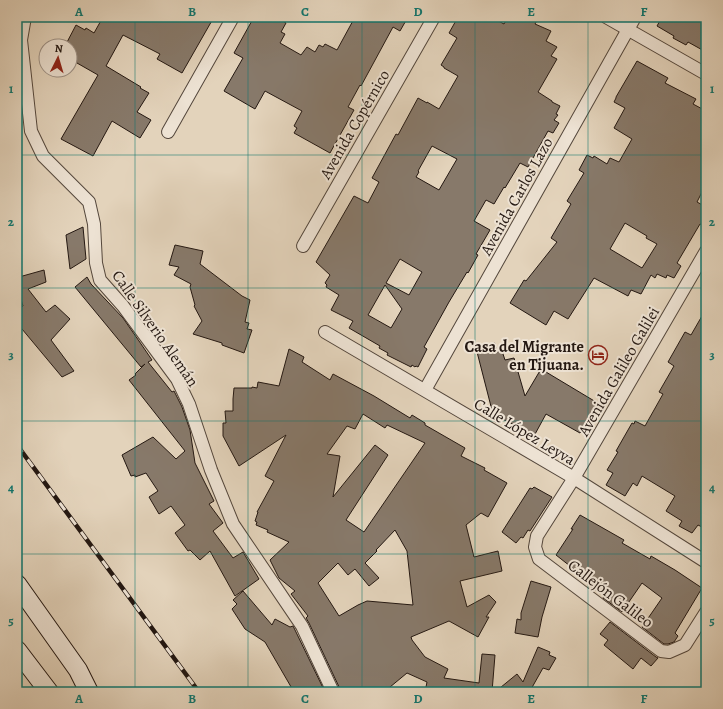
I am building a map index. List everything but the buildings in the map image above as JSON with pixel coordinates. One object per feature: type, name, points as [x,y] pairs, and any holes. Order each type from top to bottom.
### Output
[{"type":"main road","points":[[17,584],[78,670],[89,692]]},
{"type":"main road","points":[[17,650],[49,692]]},
{"type":"main road","points":[[78,670],[102,692]]},
{"type":"street","name":"Calle Silverio Alemán","points":[[25,17],[21,40],[31,131],[43,156],[89,202],[94,224],[96,263],[100,280],[123,306],[177,379],[189,404],[211,470],[233,524],[302,626],[333,692]]},
{"type":"street","points":[[168,132],[232,17]]},
{"type":"street","name":"Avenida Copérnico","points":[[302,246],[434,17]]},
{"type":"street","points":[[606,17],[706,74]]},
{"type":"street","name":"Avenida Carlos Lazo","points":[[425,390],[635,17]]},
{"type":"street","name":"Avenida Galileo Galilei","points":[[535,548],[537,536],[574,478],[706,251]]},
{"type":"street","name":"Calle López Leyva","points":[[325,332],[574,478],[706,562]]},
{"type":"street","name":"Callejón Galileo","points":[[535,548],[539,559],[661,651],[669,652],[685,645],[706,612]]},
{"type":"railway","points":[[17,445],[199,692]]},
{"type":"place","name":"Casa del Migrante en Tijuana.","points":[[598,355]]}]
